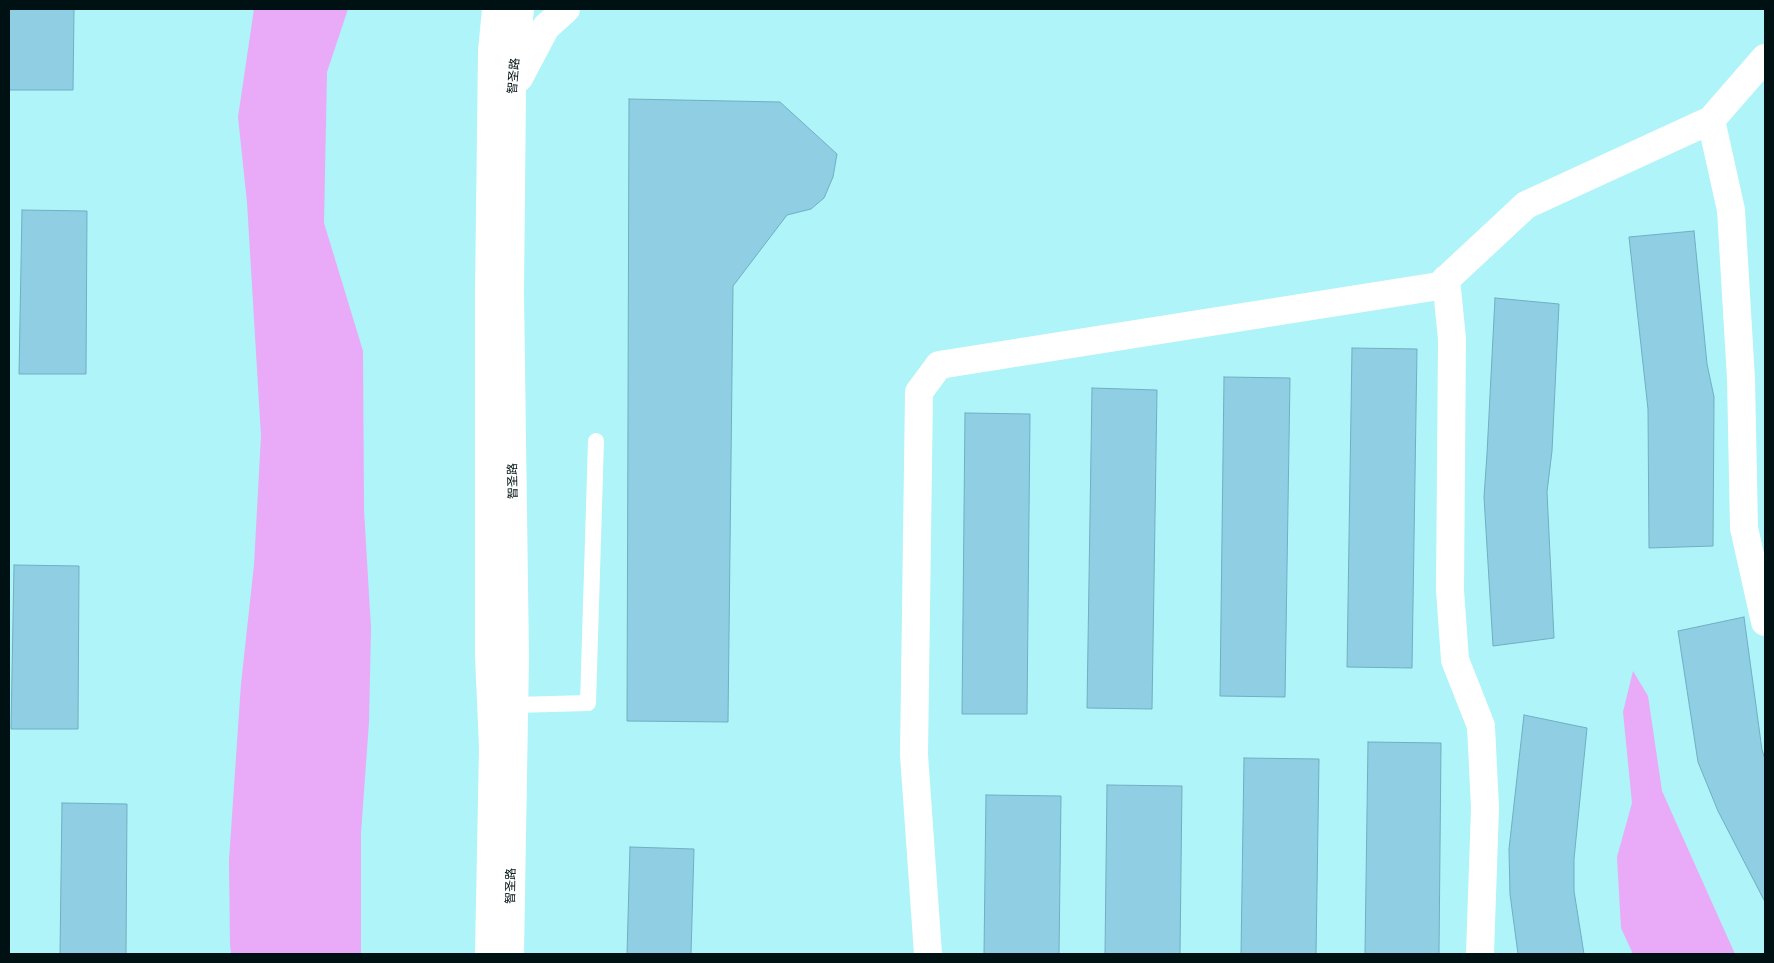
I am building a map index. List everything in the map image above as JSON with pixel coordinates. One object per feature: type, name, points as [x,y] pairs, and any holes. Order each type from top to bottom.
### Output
[{"type":"street","name":"智圣路","points":[[510,954],[515,705],[510,293],[512,91],[520,9]]},
{"type":"street","points":[[512,91],[546,27],[566,9]]},
{"type":"street","name":"智圣路","points":[[489,954],[493,747],[489,656],[491,15]]},
{"type":"street","points":[[928,954],[914,755],[919,392],[939,365],[1439,286],[1526,205],[1711,120],[1765,58]]},
{"type":"street","points":[[1711,120],[1731,210],[1742,379],[1744,528],[1765,622]]},
{"type":"street","points":[[1446,279],[1452,339],[1450,590],[1453,630],[1456,660],[1481,726],[1485,808],[1480,954]]},
{"type":"lane","points":[[515,705],[588,703],[596,441]]},
{"type":"shaded area","points":[[254,9],[348,9],[327,72],[324,223],[363,351],[364,510],[371,628],[369,722],[361,833],[361,954],[231,954],[229,860],[241,684],[254,565],[261,436],[247,202],[238,117]]},
{"type":"shaded area","points":[[1633,671],[1648,696],[1662,791],[1735,954],[1633,954],[1621,928],[1617,857],[1632,803],[1623,712]]},
{"type":"building","points":[[9,9],[74,9],[73,90],[9,90]]},
{"type":"building","points":[[629,99],[780,102],[837,154],[833,177],[824,198],[811,209],[787,215],[733,286],[728,722],[627,721]]},
{"type":"building","points":[[22,210],[87,211],[86,374],[19,374]]},
{"type":"building","points":[[1694,231],[1707,364],[1714,397],[1713,546],[1649,548],[1648,409],[1629,237]]},
{"type":"building","points":[[1495,298],[1559,304],[1552,451],[1547,492],[1554,638],[1493,646],[1484,497]]},
{"type":"building","points":[[1352,348],[1417,349],[1412,668],[1347,667]]},
{"type":"building","points":[[1224,377],[1290,378],[1285,697],[1220,696]]},
{"type":"building","points":[[1092,388],[1157,390],[1152,709],[1087,708]]},
{"type":"building","points":[[965,413],[1030,414],[1027,714],[962,714]]},
{"type":"building","points":[[14,565],[79,566],[78,729],[11,729]]},
{"type":"building","points":[[1744,617],[1762,750],[1765,759],[1765,902],[1718,811],[1698,762],[1678,631]]},
{"type":"building","points":[[1524,715],[1587,728],[1574,859],[1574,891],[1584,954],[1518,954],[1510,894],[1509,849]]},
{"type":"building","points":[[1368,742],[1441,743],[1439,954],[1365,954]]},
{"type":"building","points":[[1244,758],[1319,759],[1316,954],[1241,954]]},
{"type":"building","points":[[1107,785],[1182,786],[1180,954],[1105,954]]},
{"type":"building","points":[[986,795],[1061,796],[1059,954],[984,954]]},
{"type":"building","points":[[62,803],[127,804],[126,954],[60,954]]},
{"type":"building","points":[[630,847],[694,849],[691,954],[627,954]]}]
